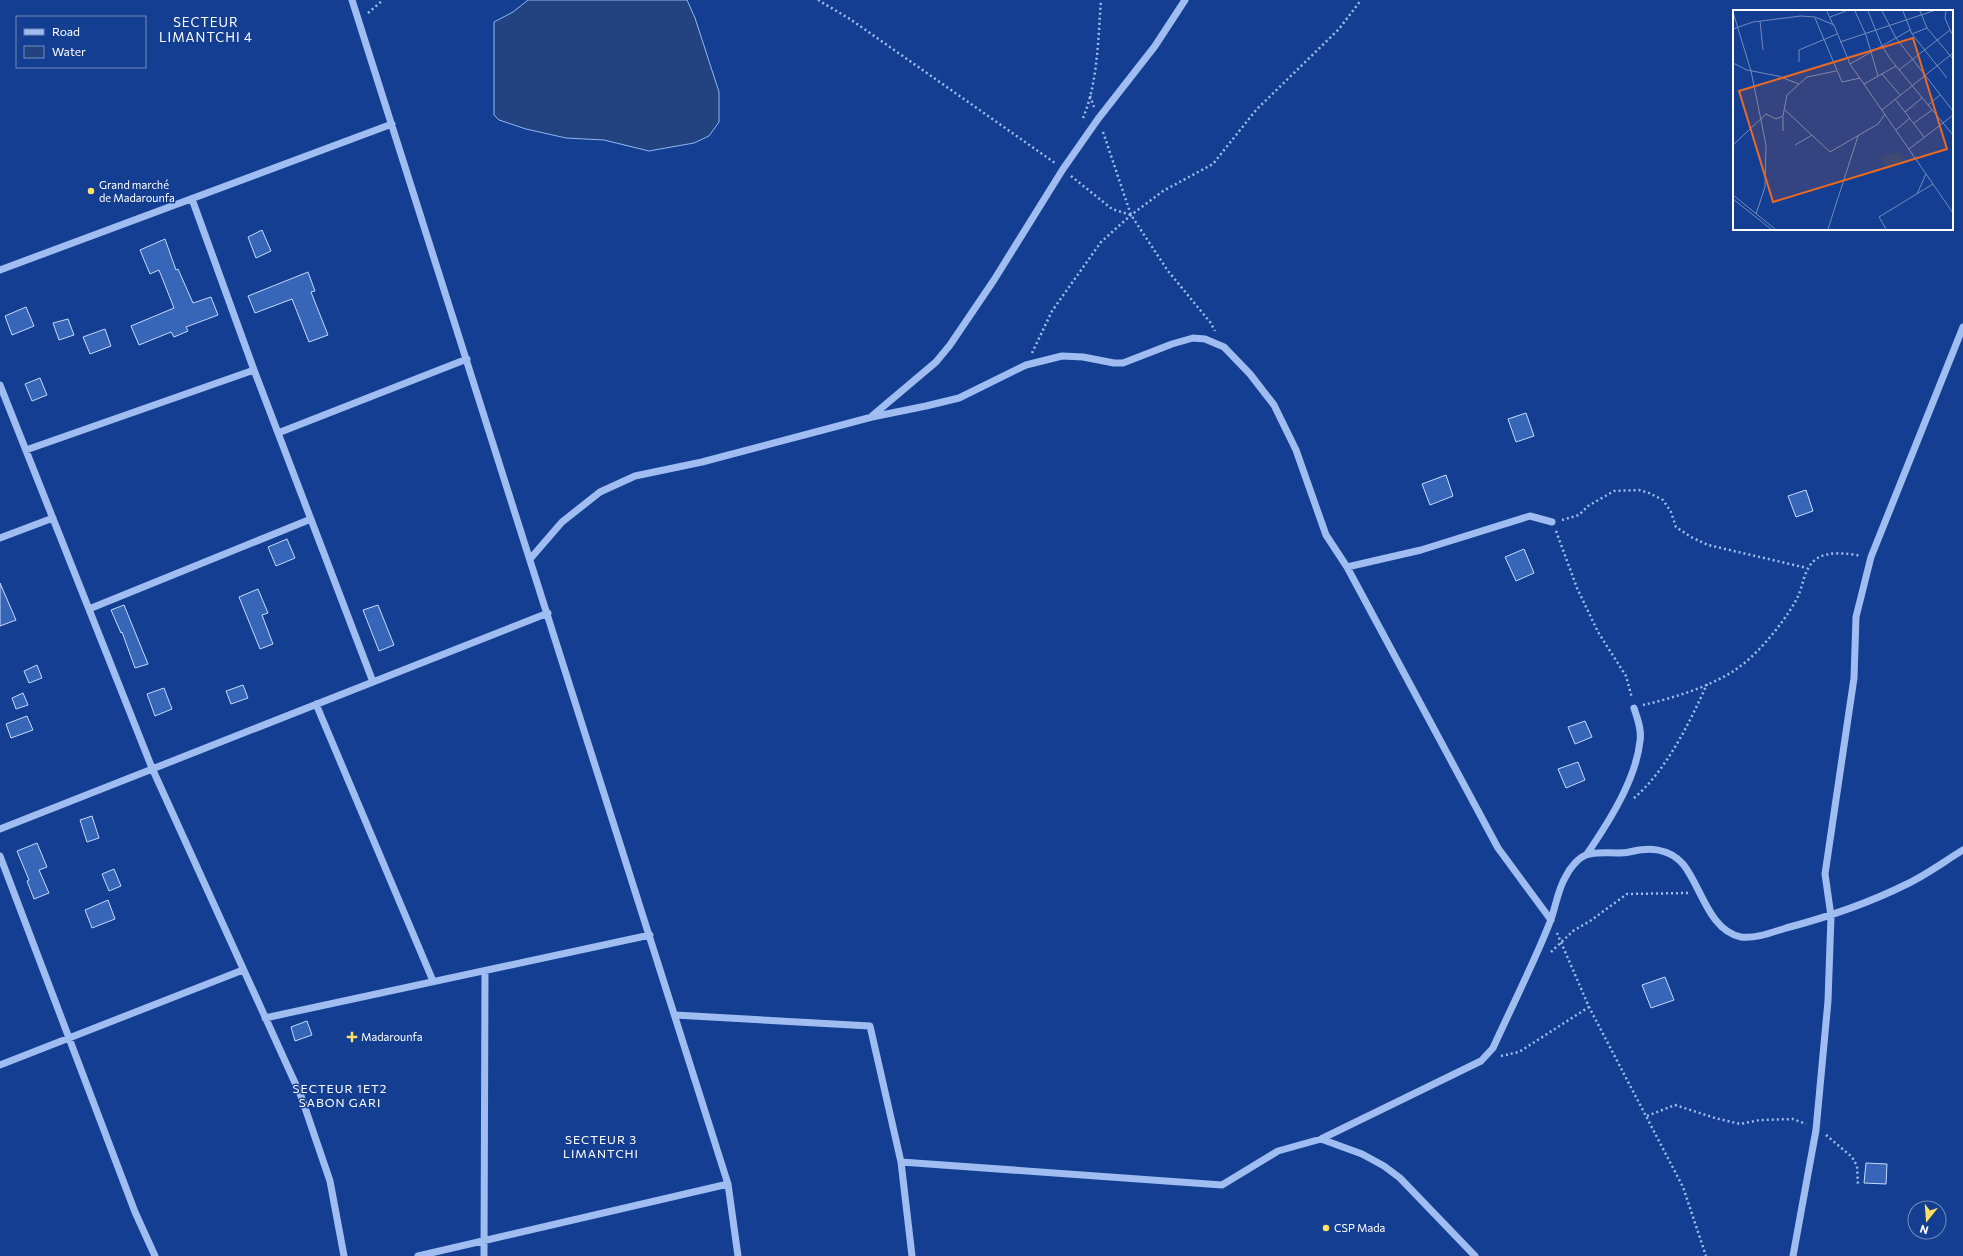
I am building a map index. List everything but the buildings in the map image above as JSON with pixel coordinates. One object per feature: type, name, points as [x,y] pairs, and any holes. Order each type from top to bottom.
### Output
[{"type":"street","points":[[352,0],[548,613],[728,1184],[738,1256]]},
{"type":"street","points":[[872,416],[936,362],[950,345],[994,280],[1063,169],[1098,119],[1155,46],[1185,0]]},
{"type":"street","points":[[0,270],[392,124]]},
{"type":"street","points":[[192,199],[254,370],[373,682]]},
{"type":"street","points":[[1793,1256],[1816,1127],[1828,1001],[1831,916],[1825,874],[1854,678],[1856,617],[1871,557],[1963,327]]},
{"type":"street","points":[[530,559],[562,522],[600,492],[635,476],[702,462],[872,416],[959,398],[1026,365],[1062,356],[1083,357],[1114,363],[1123,363],[1172,344],[1193,338],[1205,339],[1224,347],[1250,374],[1274,405],[1296,450],[1326,535],[1347,567],[1498,848],[1551,920]]},
{"type":"street","points":[[278,433],[466,359]]},
{"type":"street","points":[[26,450],[254,370]]},
{"type":"street","points":[[0,385],[152,768],[301,1096],[330,1181],[344,1256]]},
{"type":"street","points":[[1347,567],[1421,550],[1530,516],[1552,522]]},
{"type":"street","points":[[0,538],[53,518]]},
{"type":"street","points":[[89,609],[311,519]]},
{"type":"street","points":[[0,829],[548,613]]},
{"type":"street","points":[[316,704],[432,981]]},
{"type":"street","points":[[901,1162],[1222,1185],[1278,1151],[1321,1139],[1481,1061],[1493,1048],[1551,920],[1558,891],[1567,874],[1577,861],[1587,854],[1611,818],[1631,774],[1640,741],[1640,728],[1634,708]]},
{"type":"street","points":[[1587,854],[1621,854],[1638,850],[1658,849],[1669,854],[1683,864],[1712,915],[1724,928],[1733,934],[1743,937],[1762,935],[1831,916],[1908,884],[1963,850]]},
{"type":"street","points":[[0,856],[154,1256]]},
{"type":"street","points":[[265,1018],[650,935]]},
{"type":"street","points":[[0,1065],[244,970]]},
{"type":"street","points":[[484,1256],[485,971]]},
{"type":"street","points":[[675,1015],[870,1026],[901,1162],[912,1256]]},
{"type":"street","points":[[1321,1139],[1362,1154],[1384,1166],[1400,1178],[1475,1256]]},
{"type":"street","points":[[418,1256],[728,1184]]},
{"type":"path","points":[[359,21],[383,0]]},
{"type":"path","points":[[818,0],[850,19],[1063,169],[1112,209],[1131,215]]},
{"type":"path","points":[[1082,120],[1090,96],[1096,57],[1101,0]]},
{"type":"path","points":[[1026,365],[1052,311],[1102,242],[1131,215],[1163,191],[1213,164],[1256,110],[1339,29],[1361,0]]},
{"type":"path","points":[[1090,96],[1131,215],[1168,271],[1210,322],[1224,347]]},
{"type":"path","points":[[1807,568],[1708,545],[1691,537],[1676,526],[1671,512],[1662,500],[1649,493],[1639,490],[1614,491],[1588,506],[1574,517],[1552,522],[1577,588],[1598,632],[1626,676],[1634,708],[1664,700],[1733,672],[1770,640],[1796,601],[1807,568],[1817,558],[1842,552],[1871,557]]},
{"type":"path","points":[[1629,803],[1647,788],[1668,757],[1695,712],[1708,683]]},
{"type":"path","points":[[1546,958],[1561,941],[1628,894],[1699,893]]},
{"type":"path","points":[[1551,920],[1589,1007],[1683,1187],[1706,1256]]},
{"type":"path","points":[[1481,1061],[1519,1052],[1589,1007]]},
{"type":"path","points":[[1647,1116],[1675,1105],[1715,1118],[1740,1124],[1760,1120],[1793,1120],[1816,1127],[1852,1156],[1857,1166],[1858,1185]]},
{"type":"water","points":[[528,0],[687,0],[695,18],[719,92],[719,122],[709,136],[694,143],[649,151],[604,140],[566,138],[526,129],[499,120],[494,115],[494,22],[513,12]]},
{"type":"place","name":"Grand marché de Madarounfa","points":[[91,191]]},
{"type":"place","name":"Madarounfa","points":[[352,1037]]},
{"type":"place","name":"CSP Mada","points":[[1326,1228]]},
{"type":"district","name":"SECTEUR LIMANTCHI 4","points":[[206,30]]},
{"type":"district","name":"SECTEUR 1ET2 SABON GARI","points":[[340,1096]]},
{"type":"district","name":"SECTEUR 3 LIMANTCHI","points":[[601,1147]]}]
